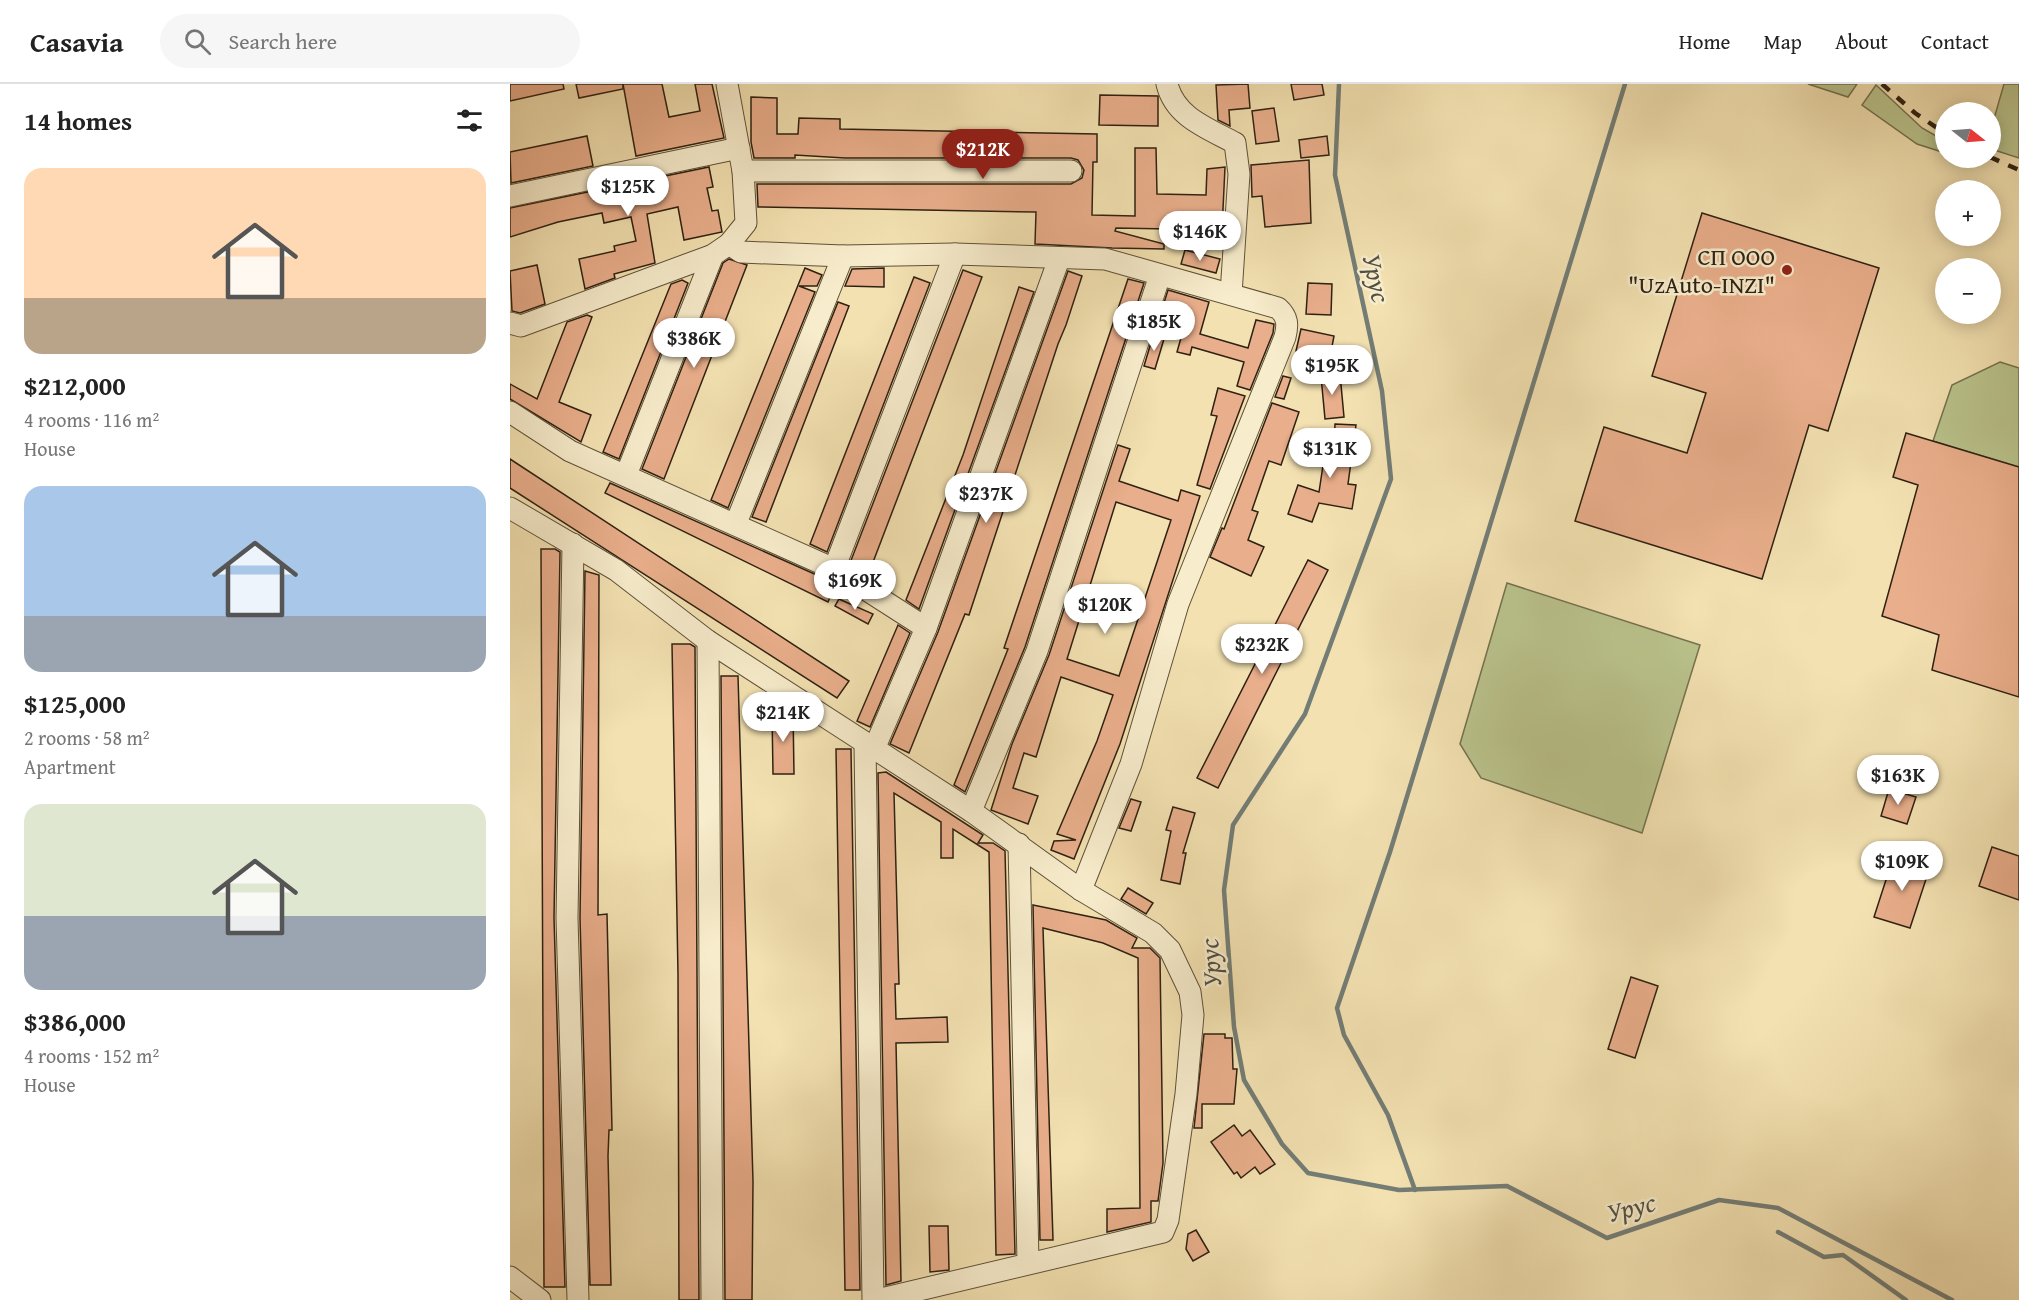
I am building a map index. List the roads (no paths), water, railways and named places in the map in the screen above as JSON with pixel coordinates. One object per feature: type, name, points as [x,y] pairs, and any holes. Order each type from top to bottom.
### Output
[{"type":"street","points":[[626,475],[721,250],[746,224],[743,171],[727,84]]},
{"type":"street","points":[[1167,84],[1169,94],[1181,113],[1235,143],[1239,174],[1231,294]]},
{"type":"street","points":[[510,196],[739,148]]},
{"type":"street","points":[[743,171],[1071,171]]},
{"type":"street","points":[[510,323],[521,326],[721,250],[843,256],[955,254],[1106,259],[1278,308],[1287,320],[1287,329],[1179,604],[1131,764],[1081,890]]},
{"type":"street","points":[[834,569],[955,254]]},
{"type":"street","points":[[736,523],[843,256]]},
{"type":"street","points":[[510,508],[616,570],[708,641],[870,746],[970,811],[1081,890],[1154,933],[1170,950],[1190,992],[1193,1015],[1183,1118],[1168,1220],[1162,1232],[875,1300],[870,746],[926,628],[1059,259]]},
{"type":"street","points":[[970,811],[1037,651],[1160,275]]},
{"type":"street","points":[[510,412],[570,451],[736,523],[834,569],[926,628]]},
{"type":"street","points":[[573,544],[567,918],[578,1300]]},
{"type":"street","points":[[708,641],[712,1300]]},
{"type":"street","points":[[1019,844],[1028,1262]]},
{"type":"street","points":[[510,1276],[540,1300]]},
{"type":"waterway","name":"Урус","points":[[1339,84],[1335,175],[1382,391],[1391,479],[1305,714],[1233,825],[1224,890],[1234,1027],[1244,1080],[1282,1144],[1308,1173],[1399,1190],[1507,1186],[1607,1238],[1719,1200],[1778,1208],[1952,1300]]},
{"type":"waterway","points":[[1415,1190],[1388,1115],[1344,1035],[1337,1008],[1390,852],[1625,84]]},
{"type":"waterway","points":[[1778,1232],[1824,1257],[1843,1255],[1906,1300]]},
{"type":"railway","points":[[1882,84],[1915,113],[1935,127]]},
{"type":"railway","points":[[2001,162],[2019,170]]},
{"type":"place","name":"СП ООО \"UzAuto-INZI\"","points":[[1787,270]]}]
